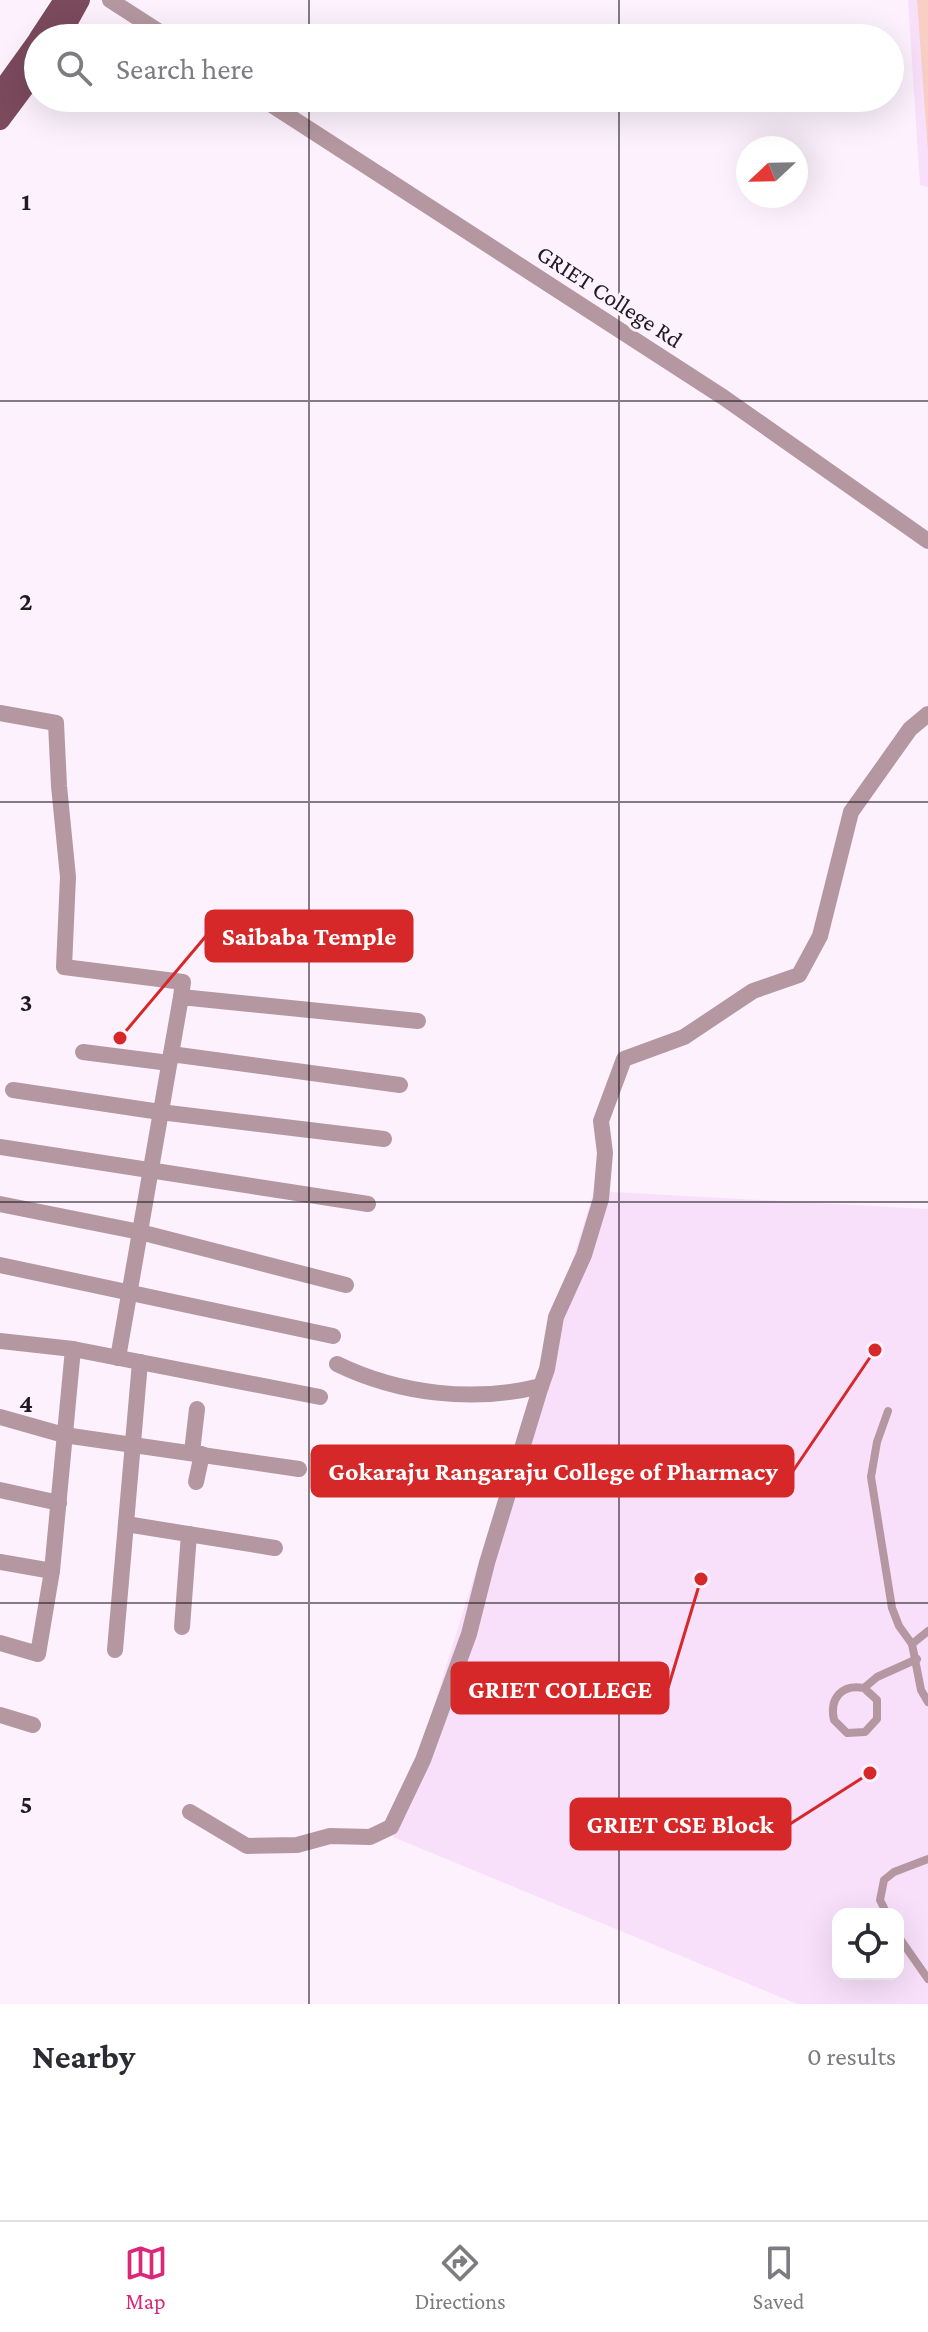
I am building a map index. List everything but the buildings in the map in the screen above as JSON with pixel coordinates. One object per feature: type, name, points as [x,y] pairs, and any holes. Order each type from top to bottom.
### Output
[{"type":"main road","points":[[49,24],[64,0]]},
{"type":"main road","points":[[67,24],[80,0]]},
{"type":"main road","points":[[0,93],[24,60]]},
{"type":"main road","points":[[0,120],[24,88]]},
{"type":"street","points":[[110,0],[147,24]]},
{"type":"street","name":"GRIET College Rd","points":[[283,112],[723,397],[928,541]]},
{"type":"street","points":[[0,713],[56,723],[68,877],[64,967],[183,982],[118,1358]]},
{"type":"street","points":[[190,1812],[247,1846],[297,1845],[330,1836],[370,1837],[391,1827],[423,1760],[469,1634],[487,1563],[547,1369],[556,1317],[584,1255],[601,1199],[605,1153],[601,1121],[624,1059],[684,1037],[753,991],[799,975],[820,936],[851,812],[910,729],[928,714]]},
{"type":"street","points":[[181,997],[418,1021]]},
{"type":"street","points":[[83,1052],[170,1058],[400,1085]]},
{"type":"street","points":[[13,1090],[160,1112],[384,1139]]},
{"type":"street","points":[[0,1147],[368,1204]]},
{"type":"street","points":[[0,1204],[140,1232],[346,1285]]},
{"type":"street","points":[[0,1265],[333,1336]]},
{"type":"street","points":[[0,1341],[73,1349],[320,1397]]},
{"type":"street","points":[[0,1643],[38,1654],[52,1571],[73,1349]]},
{"type":"street","points":[[115,1650],[140,1362]]},
{"type":"street","points":[[337,1364],[364,1377],[420,1390],[480,1396],[541,1386]]},
{"type":"street","points":[[196,1482],[197,1409]]},
{"type":"street","points":[[0,1417],[64,1435],[299,1469]]},
{"type":"street","points":[[0,1490],[59,1503]]},
{"type":"street","points":[[126,1524],[275,1548]]},
{"type":"street","points":[[182,1627],[189,1534]]},
{"type":"street","points":[[0,1562],[52,1571]]},
{"type":"street","points":[[0,1715],[33,1725]]},
{"type":"lane","points":[[888,1411],[877,1442],[871,1477],[892,1608],[899,1626],[912,1644],[921,1690],[928,1702]]},
{"type":"lane","points":[[912,1644],[928,1631]]},
{"type":"lane","points":[[864,1688],[877,1700],[877,1719],[865,1732],[847,1733],[834,1720],[833,1702],[846,1688],[864,1688],[877,1677],[917,1659]]},
{"type":"lane","points":[[884,1908],[880,1900],[884,1880],[894,1872],[928,1859]]},
{"type":"lane","points":[[904,1945],[928,1979]]},
{"type":"shaded area","points":[[908,0],[928,0],[928,187],[920,185]]},
{"type":"shaded area","points":[[917,0],[928,0],[928,152]]},
{"type":"shaded area","points":[[594,1191],[928,1209],[928,2004],[797,2004],[393,1837]]},
{"type":"place","name":"Saibaba Temple","points":[[120,1038]]},
{"type":"place","name":"Gokaraju Rangaraju College of Pharmacy","points":[[875,1350]]},
{"type":"place","name":"GRIET COLLEGE","points":[[701,1579]]},
{"type":"place","name":"GRIET CSE Block","points":[[870,1773]]}]
